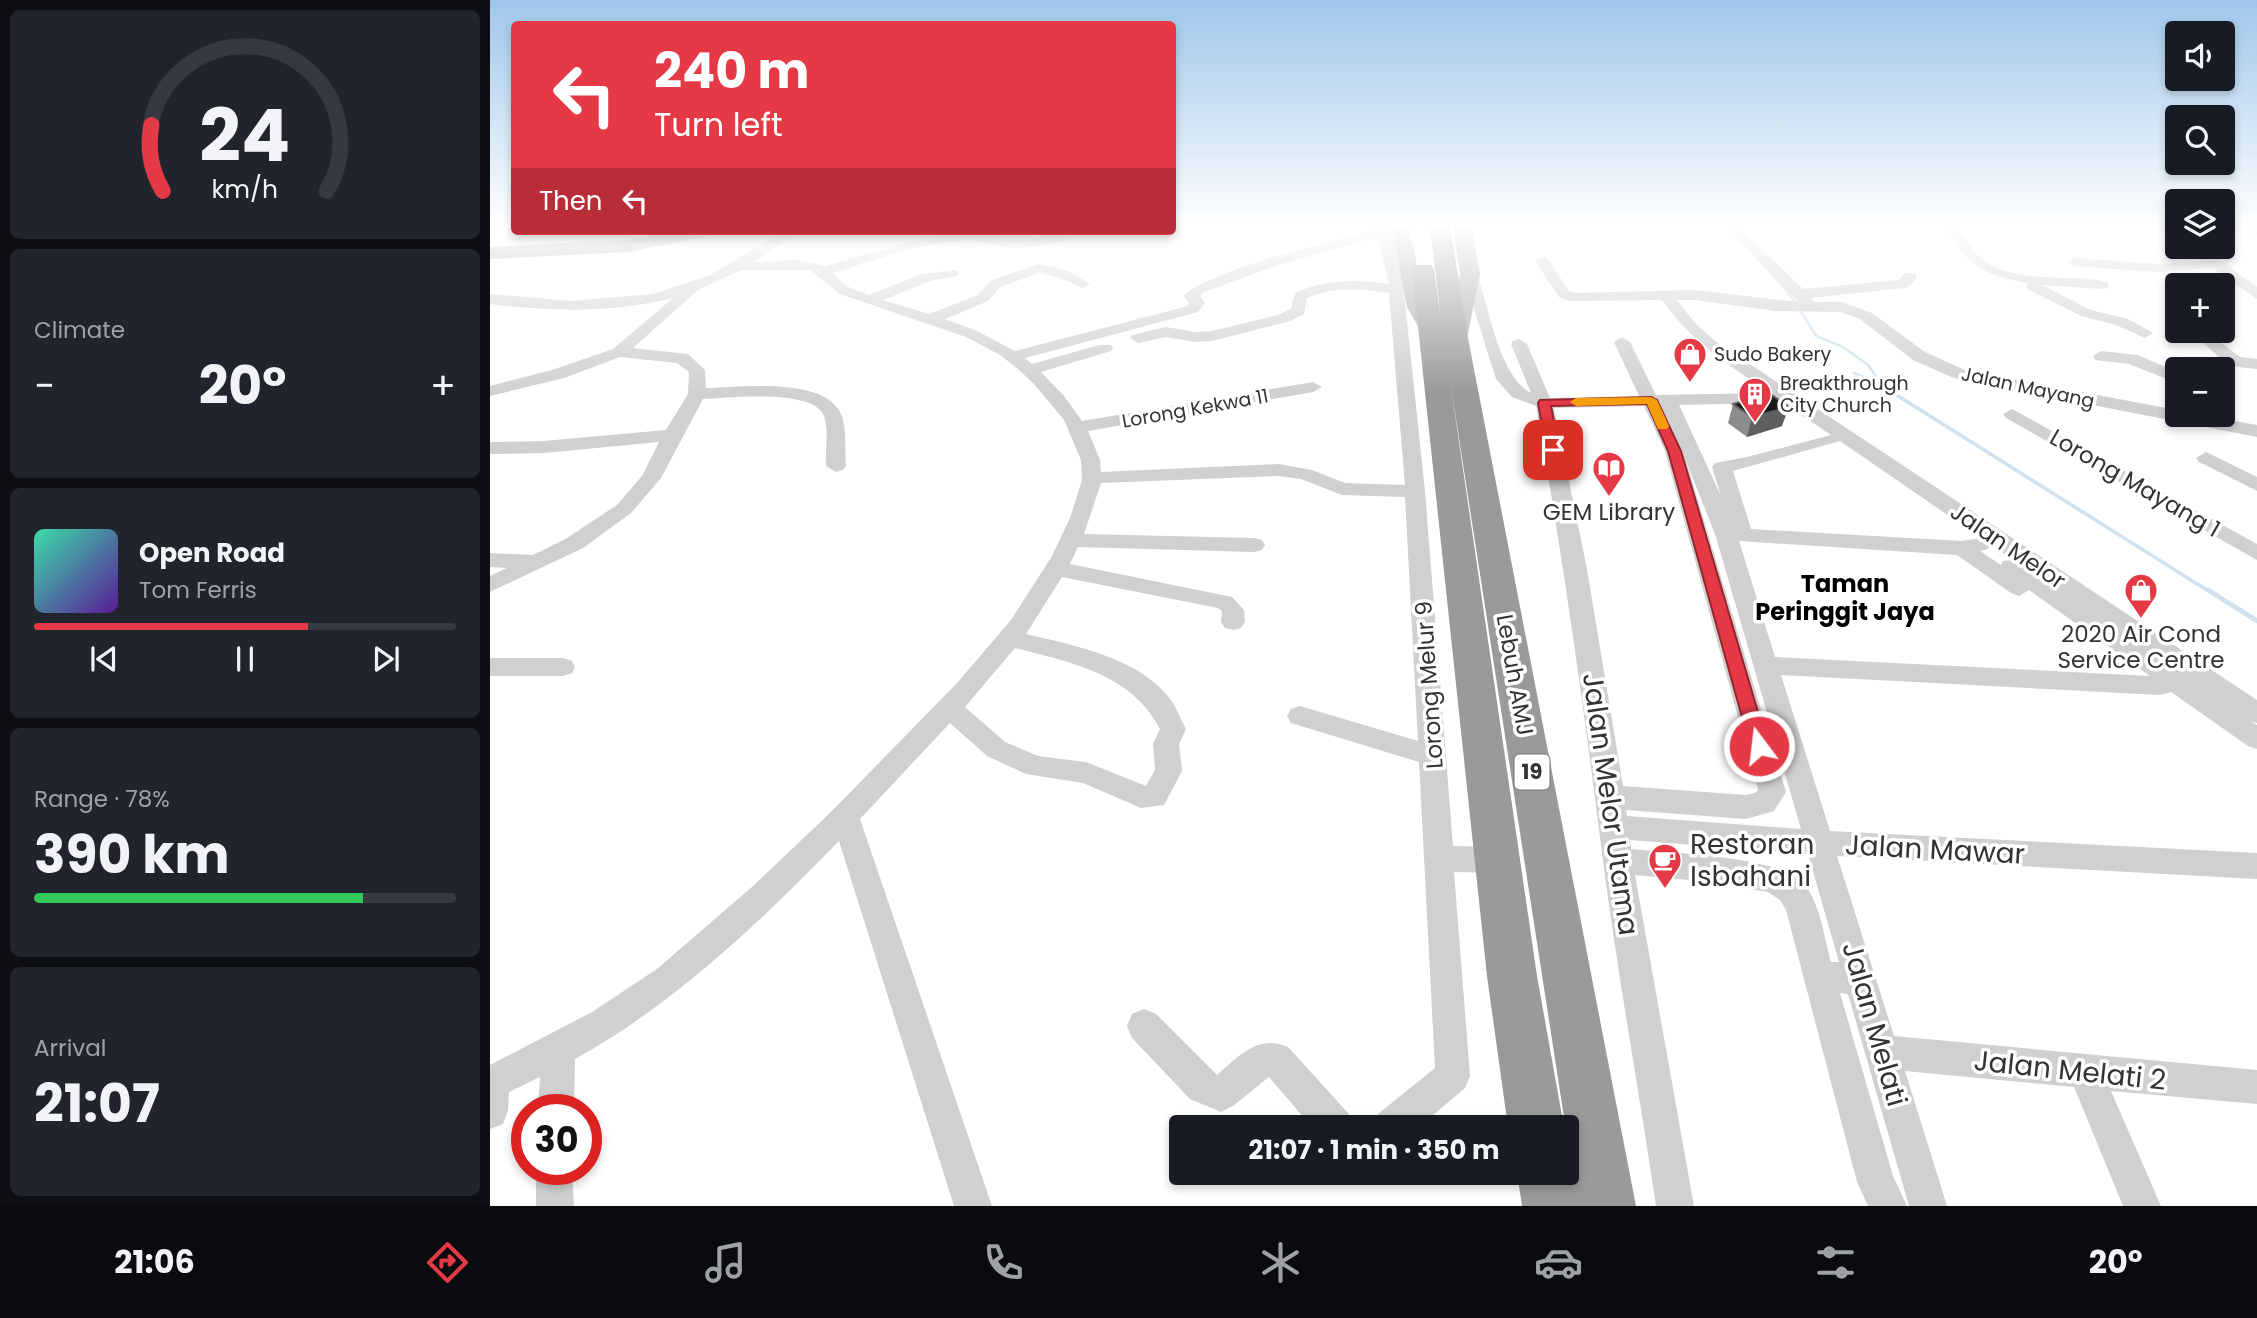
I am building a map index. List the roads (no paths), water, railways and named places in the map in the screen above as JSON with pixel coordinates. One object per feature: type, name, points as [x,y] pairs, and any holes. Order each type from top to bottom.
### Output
[{"type":"highway","name":"Lebuh AMJ","points":[[1425,282],[1443,334],[1606,1206]]},
{"type":"highway","name":"Lebuh AMJ","points":[[1443,334],[1421,384],[1499,860],[1512,976],[1534,1115]]},
{"type":"highway","points":[[1547,1185],[1551,1206]]},
{"type":"main road","points":[[1423,282],[1417,307],[1443,334]]},
{"type":"street","points":[[490,299],[539,305],[585,305],[643,299],[702,282]]},
{"type":"street","points":[[491,1092],[668,981],[767,893],[949,707],[1009,638],[1057,569],[1071,540],[1092,478],[1088,454],[1077,427],[1063,406],[1019,364],[990,342],[870,300],[839,288],[834,282]]},
{"type":"street","points":[[870,300],[914,282]]},
{"type":"street","points":[[930,319],[983,298],[1000,282]]},
{"type":"street","points":[[1079,282],[1083,284]]},
{"type":"street","points":[[1019,364],[1193,309],[1197,305],[1192,296],[1194,293],[1216,282]]},
{"type":"street","points":[[1019,364],[1166,332],[1196,337],[1212,336],[1284,318],[1299,311],[1300,296],[1322,288],[1381,282]]},
{"type":"street","name":"Lorong Melur 9","points":[[1406,1115],[1453,1076],[1415,491],[1424,282]]},
{"type":"street","points":[[1426,282],[1508,384],[1529,399],[1544,403],[1655,396],[1777,396]]},
{"type":"street","name":"Jalan Mayang","points":[[1556,282],[1564,294],[1574,298],[1707,296],[1776,306],[1842,307],[1859,312],[1911,351],[1960,374],[2165,410]]},
{"type":"street","points":[[1787,282],[1811,307]]},
{"type":"street","points":[[1799,294],[1905,282]]},
{"type":"street","points":[[2026,282],[2086,313],[2122,322],[2145,333]]},
{"type":"street","points":[[2074,282],[2102,285]]},
{"type":"street","points":[[2240,282],[2257,294]]},
{"type":"street","points":[[490,391],[558,374],[619,352],[687,296],[692,287]]},
{"type":"street","name":"Jalan Melor","points":[[1666,295],[1699,335],[1759,379],[1832,440],[1919,493],[1971,546],[2257,713]]},
{"type":"street","points":[[1622,342],[1692,451],[1734,534]]},
{"type":"street","points":[[2211,343],[2235,362],[2257,369]]},
{"type":"street","points":[[1518,344],[1544,403]]},
{"type":"street","points":[[490,585],[575,543],[624,509],[651,478],[672,435],[697,394],[697,370],[682,358],[619,352]]},
{"type":"street","points":[[2101,356],[2132,359],[2165,373]]},
{"type":"street","points":[[1655,396],[1731,386],[1759,379]]},
{"type":"street","name":"Lorong Kekwa 11","points":[[1077,427],[1313,387]]},
{"type":"street","points":[[697,394],[765,393],[818,398],[827,405],[831,413],[836,466]]},
{"type":"street","points":[[1612,812],[1686,803],[1746,807],[1764,803],[1772,792],[1711,575],[1655,396]]},
{"type":"street","name":"Jalan Melor","points":[[1777,396],[2128,637],[2167,683],[2257,739]]},
{"type":"street","name":"Jalan Melor Utama","points":[[1544,403],[1576,569],[1618,860],[1675,1206]]},
{"type":"street","name":"Lorong Mayang 1","points":[[2012,414],[2257,553]]},
{"type":"street","name":"Jalan Mayang","points":[[2235,423],[2257,431]]},
{"type":"street","points":[[490,448],[557,446],[672,435]]},
{"type":"street","points":[[1734,534],[1722,467],[1748,463],[1832,440]]},
{"type":"street","points":[[2206,458],[2257,485]]},
{"type":"street","points":[[1092,478],[1279,470],[1305,474],[1342,489],[1415,491]]},
{"type":"street","points":[[1734,534],[1971,546],[2167,683]]},
{"type":"street","name":"Jalan Melati","points":[[1734,534],[1737,576],[1786,725],[1928,1206]]},
{"type":"street","points":[[1071,540],[1254,545]]},
{"type":"street","points":[[490,560],[538,562]]},
{"type":"street","points":[[1057,569],[1224,602],[1231,605],[1234,612],[1233,622]]},
{"type":"street","points":[[1711,575],[1737,576]]},
{"type":"street","points":[[949,707],[996,749],[1035,766],[1086,773],[1141,797],[1154,796],[1169,771],[1166,744],[1173,729],[1166,711],[1150,694],[1117,671],[1009,638]]},
{"type":"street","points":[[1767,665],[2167,683]]},
{"type":"street","points":[[490,667],[563,667]]},
{"type":"street","points":[[1300,716],[1434,756]]},
{"type":"street","points":[[1753,724],[1786,725]]},
{"type":"street","points":[[1686,803],[1699,868]]},
{"type":"street","name":"Jalan Mawar","points":[[1612,812],[1693,834],[2257,866]]},
{"type":"street","points":[[845,816],[973,1206]]},
{"type":"street","points":[[1441,859],[1499,860]]},
{"type":"street","points":[[1618,860],[1699,868],[1774,880],[1791,891],[1800,907],[1876,1181],[1888,1206]]},
{"type":"street","points":[[1820,976],[1861,980]]},
{"type":"street","points":[[1144,1026],[1202,1087],[1221,1094],[1261,1060],[1276,1059],[1325,1115]]},
{"type":"street","points":[[557,1094],[558,1051]]},
{"type":"street","name":"Jalan Melati 2","points":[[1882,1052],[2257,1087]]},
{"type":"street","points":[[2084,1070],[2142,1206]]},
{"type":"street","points":[[554,1185],[555,1206]]},
{"type":"waterway","points":[[1779,282],[1795,302]]},
{"type":"waterway","points":[[1800,310],[1816,336],[1843,347],[1868,365],[1882,385]]},
{"type":"waterway","points":[[1854,373],[1878,383]]},
{"type":"waterway","points":[[1879,384],[2210,592]]},
{"type":"waterway","points":[[2208,590],[2257,621]]},
{"type":"place","name":"Sudo Bakery","points":[[1690,384]]},
{"type":"place","name":"Breakthrough City Church","points":[[1755,424]]},
{"type":"place","name":"GEM Library","points":[[1609,498]]},
{"type":"place","name":"2020 Air Cond Service Centre","points":[[2141,620]]},
{"type":"place","name":"Restoran Isbahani","points":[[1665,890]]},
{"type":"district","name":"Taman Peringgit Jaya","points":[[1845,598]]}]
